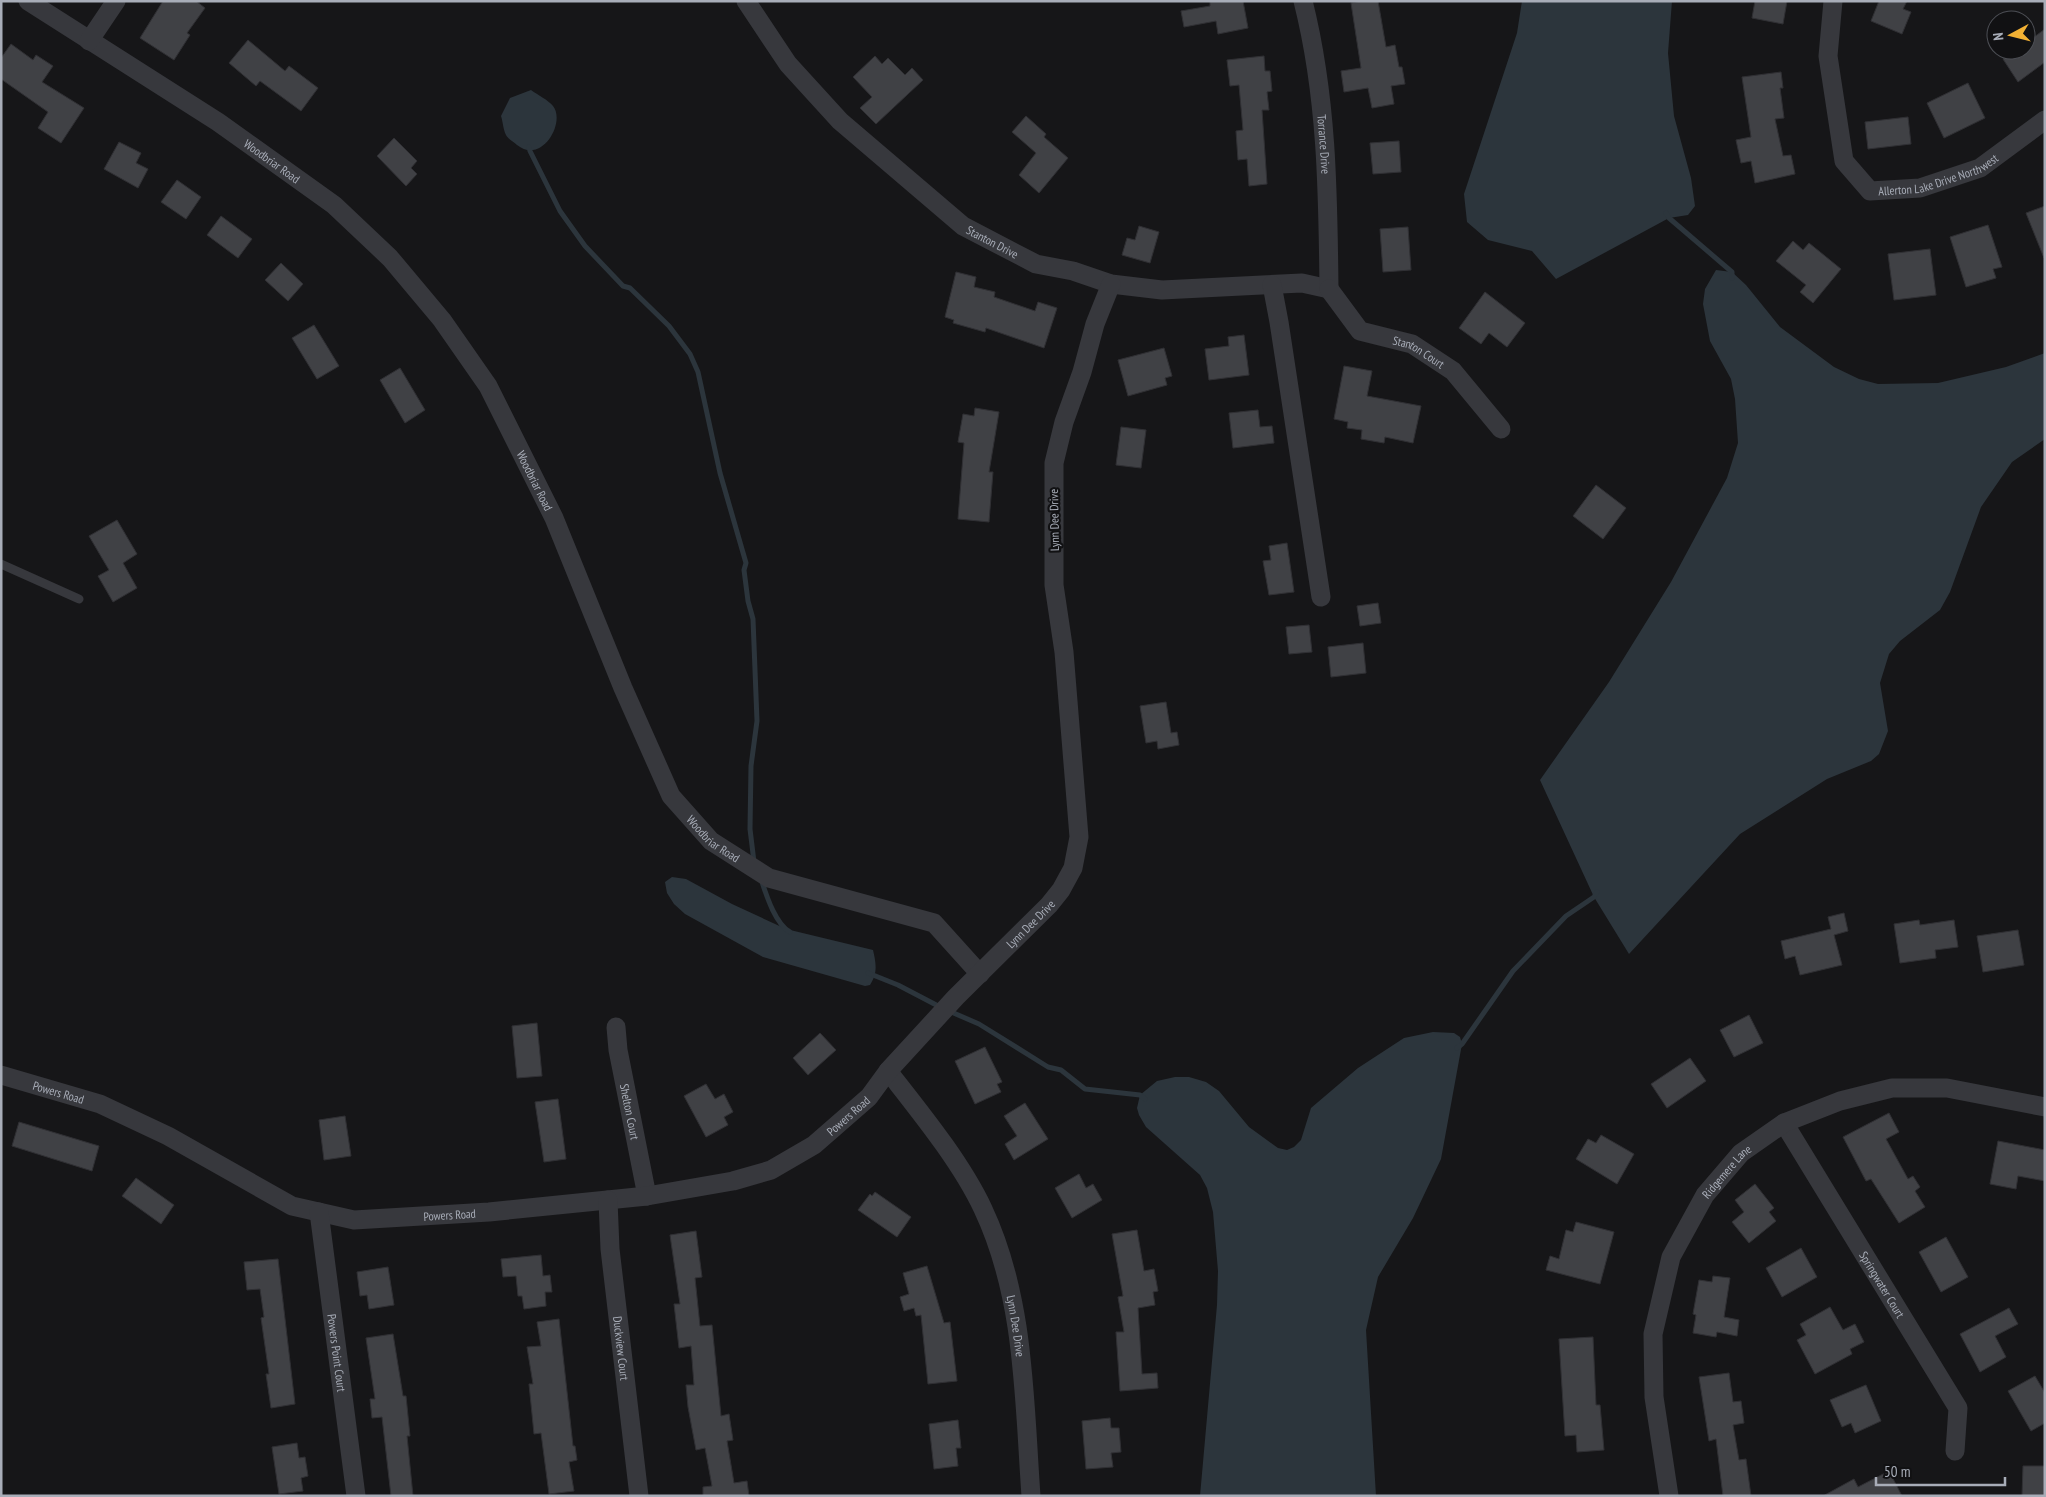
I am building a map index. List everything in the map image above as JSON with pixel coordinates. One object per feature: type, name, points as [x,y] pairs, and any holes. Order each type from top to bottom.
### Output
[{"type":"street","name":"Woodbriar Road","points":[[28,1],[218,122],[334,205],[390,258],[442,320],[488,386],[554,518],[629,704],[671,796],[711,841],[769,878],[934,923],[980,974]]},
{"type":"street","points":[[89,41],[116,1]]},
{"type":"street","name":"Stanton Drive","points":[[746,1],[788,64],[840,121],[963,226],[1036,264],[1073,271],[1110,284],[1162,290],[1302,283],[1329,289]]},
{"type":"street","name":"Torrance Drive","points":[[1303,1],[1313,41],[1326,147],[1329,289]]},
{"type":"street","name":"Allerton Lake Drive Northwest","points":[[1833,1],[1828,56],[1844,160],[1870,190],[1920,188],[1980,168],[2045,120]]},
{"type":"street","name":"Lynn Dee Drive","points":[[1032,1496],[1018,1332],[1005,1267],[983,1208],[968,1182],[923,1115],[888,1071],[1049,905],[1061,890],[1073,868],[1079,837],[1064,652],[1054,585],[1054,463],[1064,422],[1082,372],[1095,324],[1110,284]]},
{"type":"street","points":[[1272,285],[1321,597]]},
{"type":"street","name":"Stanton Court","points":[[1329,289],[1360,332],[1412,344],[1453,371],[1501,429]]},
{"type":"street","name":"Shelton Court","points":[[616,1027],[618,1050],[647,1196]]},
{"type":"street","name":"Powers Road","points":[[1,1075],[100,1104],[168,1136],[292,1206],[354,1220],[421,1217],[647,1196],[733,1181],[771,1170],[814,1144],[868,1097],[888,1071]]},
{"type":"street","name":"Ridgemere Lane","points":[[1669,1496],[1654,1397],[1653,1334],[1671,1257],[1705,1195],[1741,1153],[1784,1123],[1840,1101],[1892,1088],[1947,1088],[2045,1107]]},
{"type":"street","name":"Springwater Court","points":[[1784,1123],[1958,1408],[1955,1451]]},
{"type":"street","name":"Duckview Court","points":[[608,1200],[610,1249],[638,1496]]},
{"type":"street","name":"Powers Point Court","points":[[319,1212],[356,1496]]},
{"type":"lane","points":[[1,564],[79,599]]},
{"type":"shaded area","points":[[1522,1],[1672,1],[1668,53],[1674,116],[1691,178],[1695,206],[1688,215],[1669,218],[1556,279],[1532,251],[1488,240],[1467,222],[1464,194],[1517,33]]},
{"type":"shaded area","points":[[531,90],[553,106],[556,113],[556,122],[554,131],[543,146],[535,150],[526,150],[507,136],[501,116],[510,98]]},
{"type":"shaded area","points":[[1716,270],[1732,272],[1746,285],[1780,327],[1834,367],[1859,379],[1878,384],[1938,383],[2006,367],[2045,353],[2045,439],[2012,462],[1981,507],[1950,592],[1940,610],[1900,641],[1889,654],[1880,683],[1888,731],[1879,754],[1871,761],[1827,779],[1740,834],[1629,954],[1594,897],[1540,780],[1609,682],[1671,582],[1727,478],[1738,443],[1735,399],[1731,379],[1710,341],[1703,304],[1705,289]]},
{"type":"shaded area","points":[[672,877],[686,879],[732,904],[786,929],[873,950],[876,968],[873,981],[870,985],[865,986],[763,957],[685,914],[674,904],[667,893],[665,882]]},
{"type":"shaded area","points":[[1433,1032],[1454,1033],[1460,1037],[1462,1044],[1441,1159],[1413,1218],[1378,1277],[1366,1330],[1376,1496],[1200,1496],[1217,1305],[1218,1271],[1213,1212],[1207,1188],[1200,1175],[1146,1127],[1137,1108],[1140,1095],[1157,1081],[1175,1077],[1189,1077],[1206,1082],[1219,1091],[1249,1127],[1278,1148],[1287,1150],[1294,1147],[1301,1140],[1311,1108],[1358,1068],[1404,1038]]},
{"type":"building","points":[[163,1],[196,1],[205,8],[187,33],[190,35],[174,60],[140,38]]},
{"type":"building","points":[[1210,1],[1243,1],[1248,28],[1218,34],[1216,21],[1184,27],[1181,11],[1210,6]]},
{"type":"building","points":[[1378,1],[1386,47],[1395,45],[1399,67],[1402,67],[1405,84],[1391,86],[1394,104],[1372,108],[1368,88],[1344,92],[1341,71],[1361,68],[1351,3]]},
{"type":"building","points":[[1755,1],[1787,1],[1783,24],[1752,18]]},
{"type":"building","points":[[1879,1],[1907,1],[1903,9],[1911,12],[1902,34],[1871,21]]},
{"type":"building","points":[[2045,29],[2045,62],[2018,82],[2004,60],[2036,60],[2036,36]]},
{"type":"building","points":[[248,40],[285,71],[289,66],[318,88],[301,111],[260,81],[256,86],[229,63]]},
{"type":"building","points":[[11,44],[33,60],[36,55],[53,66],[42,82],[84,108],[61,143],[38,128],[48,112],[1,79],[1,58]]},
{"type":"building","points":[[875,56],[882,64],[888,58],[905,75],[912,68],[923,80],[876,124],[860,108],[872,97],[853,77]]},
{"type":"building","points":[[1264,56],[1265,71],[1270,71],[1272,91],[1267,92],[1269,110],[1262,110],[1267,184],[1249,186],[1247,159],[1238,160],[1236,131],[1243,130],[1239,85],[1230,86],[1227,60]]},
{"type":"building","points":[[1781,72],[1783,88],[1780,88],[1784,118],[1775,119],[1783,156],[1791,155],[1795,174],[1755,183],[1751,161],[1741,163],[1736,140],[1751,137],[1742,77]]},
{"type":"building","points":[[1968,83],[1985,118],[1944,138],[1927,103]]},
{"type":"building","points":[[1026,116],[1046,134],[1044,137],[1068,158],[1039,193],[1019,175],[1036,153],[1012,132]]},
{"type":"building","points":[[1908,117],[1911,144],[1868,149],[1865,122]]},
{"type":"building","points":[[394,138],[417,161],[411,168],[417,174],[406,186],[377,156]]},
{"type":"building","points":[[1399,141],[1401,172],[1373,174],[1370,143]]},
{"type":"building","points":[[119,142],[141,153],[136,163],[148,169],[138,188],[104,169]]},
{"type":"building","points":[[177,180],[201,197],[186,219],[161,202]]},
{"type":"building","points":[[2045,206],[2045,258],[2044,258],[2026,213]]},
{"type":"building","points":[[221,216],[252,239],[238,258],[207,235]]},
{"type":"building","points":[[1988,225],[2002,267],[1993,269],[1996,278],[1966,287],[1950,237]]},
{"type":"building","points":[[1139,226],[1159,232],[1150,263],[1122,255],[1127,238],[1135,240]]},
{"type":"building","points":[[1408,227],[1411,270],[1383,272],[1380,229]]},
{"type":"building","points":[[1793,241],[1803,250],[1809,243],[1841,269],[1813,303],[1800,292],[1806,285],[1776,261]]},
{"type":"building","points":[[1930,249],[1936,295],[1894,300],[1888,254]]},
{"type":"building","points":[[281,263],[303,284],[288,301],[265,280]]},
{"type":"building","points":[[956,272],[976,277],[974,287],[995,292],[994,297],[1035,311],[1038,302],[1057,308],[1044,348],[986,328],[985,332],[953,323],[954,320],[945,317]]},
{"type":"building","points":[[1485,292],[1525,323],[1507,347],[1489,333],[1481,344],[1459,328]]},
{"type":"building","points":[[314,325],[339,366],[317,379],[292,338]]},
{"type":"building","points":[[1244,335],[1249,375],[1209,380],[1205,349],[1229,346],[1228,337]]},
{"type":"building","points":[[1164,348],[1172,376],[1165,378],[1167,385],[1128,396],[1118,360]]},
{"type":"building","points":[[1344,366],[1372,371],[1367,396],[1421,406],[1413,443],[1385,437],[1384,443],[1361,439],[1362,430],[1347,428],[1348,422],[1334,419]]},
{"type":"building","points":[[400,368],[425,410],[405,423],[380,380]]},
{"type":"building","points":[[975,408],[999,412],[989,472],[993,472],[989,522],[958,519],[964,443],[958,442],[963,414],[974,416]]},
{"type":"building","points":[[1258,410],[1260,427],[1272,426],[1274,443],[1233,448],[1229,413]]},
{"type":"building","points":[[1121,427],[1146,430],[1141,468],[1116,465]]},
{"type":"building","points":[[1596,485],[1626,508],[1603,539],[1573,516]]},
{"type":"building","points":[[117,520],[137,554],[123,563],[137,588],[113,602],[98,576],[109,570],[89,536]]},
{"type":"building","points":[[1287,543],[1294,592],[1269,595],[1263,561],[1271,560],[1269,546]]},
{"type":"building","points":[[1378,603],[1381,623],[1360,626],[1357,606]]},
{"type":"building","points":[[1309,625],[1312,652],[1289,654],[1286,627]]},
{"type":"building","points":[[1363,643],[1366,673],[1331,677],[1328,647]]},
{"type":"building","points":[[1166,702],[1171,733],[1177,732],[1179,745],[1158,749],[1157,741],[1146,743],[1140,706]]},
{"type":"building","points":[[1844,913],[1848,931],[1834,935],[1842,965],[1800,975],[1795,956],[1785,959],[1781,941],[1831,929],[1828,917]]},
{"type":"building","points":[[1919,920],[1920,925],[1954,920],[1958,947],[1935,950],[1936,958],[1900,963],[1894,924]]},
{"type":"building","points":[[2018,930],[2024,965],[1983,972],[1977,936]]},
{"type":"building","points":[[1749,1015],[1763,1043],[1734,1057],[1720,1030]]},
{"type":"building","points":[[537,1023],[542,1076],[517,1078],[512,1026]]},
{"type":"building","points":[[820,1033],[836,1050],[808,1075],[793,1058]]},
{"type":"building","points":[[985,1047],[1002,1082],[997,1084],[1001,1092],[975,1104],[955,1061]]},
{"type":"building","points":[[1690,1058],[1706,1081],[1667,1108],[1651,1084]]},
{"type":"building","points":[[706,1084],[715,1099],[724,1094],[733,1112],[724,1117],[728,1125],[706,1137],[684,1096]]},
{"type":"building","points":[[558,1099],[566,1159],[544,1162],[535,1102]]},
{"type":"building","points":[[1025,1103],[1048,1139],[1014,1160],[1005,1144],[1017,1136],[1004,1116]]},
{"type":"building","points":[[1889,1113],[1899,1132],[1886,1139],[1908,1179],[1913,1176],[1920,1187],[1915,1191],[1925,1207],[1899,1223],[1871,1179],[1866,1181],[1843,1137]]},
{"type":"building","points":[[345,1116],[351,1156],[324,1160],[319,1120]]},
{"type":"building","points":[[19,1122],[99,1146],[92,1171],[12,1146]]},
{"type":"building","points":[[1601,1135],[1634,1154],[1617,1184],[1576,1159],[1588,1139],[1596,1143]]},
{"type":"building","points":[[1998,1141],[2045,1150],[2045,1181],[2018,1176],[2016,1189],[1990,1184]]},
{"type":"building","points":[[1079,1174],[1086,1188],[1093,1184],[1102,1200],[1072,1218],[1055,1188]]},
{"type":"building","points":[[136,1178],[174,1205],[161,1224],[122,1196]]},
{"type":"building","points":[[1755,1184],[1774,1208],[1769,1212],[1776,1221],[1749,1243],[1732,1222],[1744,1212],[1735,1200]]},
{"type":"building","points":[[875,1192],[911,1217],[897,1237],[858,1210],[870,1194],[872,1196]]},
{"type":"building","points":[[1576,1222],[1614,1232],[1600,1284],[1546,1270],[1550,1256],[1559,1259],[1566,1230],[1573,1232]]},
{"type":"building","points":[[1137,1230],[1144,1271],[1154,1269],[1158,1291],[1153,1292],[1155,1305],[1138,1308],[1142,1374],[1157,1373],[1158,1388],[1120,1391],[1116,1332],[1124,1332],[1118,1297],[1123,1296],[1112,1234]]},
{"type":"building","points":[[696,1231],[702,1277],[695,1278],[700,1326],[712,1325],[721,1416],[729,1414],[733,1440],[727,1441],[734,1483],[747,1481],[749,1496],[703,1496],[703,1487],[712,1486],[705,1448],[696,1450],[688,1407],[686,1385],[694,1385],[691,1346],[679,1348],[674,1304],[680,1304],[670,1235]]},
{"type":"building","points":[[1946,1237],[1968,1277],[1941,1292],[1919,1252]]},
{"type":"building","points":[[1801,1248],[1817,1277],[1782,1297],[1766,1268]]},
{"type":"building","points":[[541,1255],[543,1276],[550,1275],[552,1292],[545,1292],[546,1306],[524,1309],[522,1296],[518,1296],[516,1276],[503,1277],[501,1259]]},
{"type":"building","points":[[278,1259],[295,1404],[271,1408],[266,1374],[269,1374],[261,1318],[264,1317],[260,1289],[247,1290],[244,1262]]},
{"type":"building","points":[[927,1266],[944,1323],[950,1322],[957,1381],[928,1384],[921,1315],[916,1316],[914,1308],[904,1311],[900,1297],[909,1294],[903,1273]]},
{"type":"building","points":[[388,1267],[394,1305],[369,1309],[367,1295],[360,1296],[357,1272]]},
{"type":"building","points":[[1713,1276],[1730,1278],[1724,1317],[1739,1320],[1737,1336],[1717,1332],[1716,1337],[1693,1333],[1696,1315],[1693,1314],[1699,1280],[1712,1282]]},
{"type":"building","points":[[1830,1307],[1843,1330],[1855,1324],[1864,1342],[1850,1349],[1852,1354],[1815,1374],[1797,1340],[1806,1335],[1800,1324]]},
{"type":"building","points":[[2009,1308],[2018,1324],[1995,1336],[2006,1357],[1980,1372],[1960,1334]]},
{"type":"building","points":[[559,1319],[573,1446],[575,1446],[577,1460],[569,1462],[574,1491],[549,1494],[541,1433],[534,1434],[529,1384],[533,1384],[527,1347],[541,1346],[537,1322]]},
{"type":"building","points":[[393,1334],[403,1396],[406,1396],[410,1436],[407,1436],[413,1496],[391,1496],[382,1417],[372,1418],[370,1399],[375,1399],[366,1338]]},
{"type":"building","points":[[1593,1337],[1596,1405],[1600,1405],[1604,1450],[1577,1452],[1576,1435],[1565,1436],[1559,1339]]},
{"type":"building","points":[[1729,1373],[1733,1402],[1741,1401],[1744,1423],[1733,1425],[1739,1460],[1746,1459],[1751,1496],[1723,1496],[1716,1439],[1709,1441],[1699,1377]]},
{"type":"building","points":[[2035,1376],[2045,1393],[2045,1423],[2031,1431],[2008,1391]]},
{"type":"building","points":[[1866,1385],[1881,1421],[1855,1433],[1851,1423],[1842,1427],[1830,1400]]},
{"type":"building","points":[[1110,1418],[1111,1428],[1119,1428],[1121,1452],[1111,1453],[1113,1467],[1086,1469],[1082,1421]]},
{"type":"building","points":[[958,1420],[961,1448],[956,1448],[958,1466],[934,1469],[929,1424]]},
{"type":"building","points":[[297,1443],[299,1458],[305,1457],[308,1476],[301,1478],[303,1491],[279,1494],[272,1447]]},
{"type":"building","points":[[2023,1466],[2045,1466],[2045,1496],[2022,1496]]},
{"type":"building","points":[[1889,1471],[1902,1496],[1823,1496],[1854,1479],[1858,1487]]},
{"type":"waterway","points":[[529,147],[560,211],[585,246],[623,286],[630,288],[669,326],[690,354],[698,372],[720,473],[746,563],[744,570],[748,601],[753,619],[757,721],[751,766],[750,829],[754,862]]},
{"type":"waterway","points":[[1666,213],[1669,218],[1732,272],[1732,278]]},
{"type":"waterway","points":[[761,879],[776,916],[790,932]]},
{"type":"waterway","points":[[1457,1048],[1462,1044],[1513,971],[1566,916],[1594,897],[1597,892]]},
{"type":"waterway","points":[[868,973],[898,985],[942,1008]]},
{"type":"waterway","points":[[949,1011],[979,1024],[1048,1067],[1061,1070],[1085,1089],[1140,1095],[1145,1099]]}]
